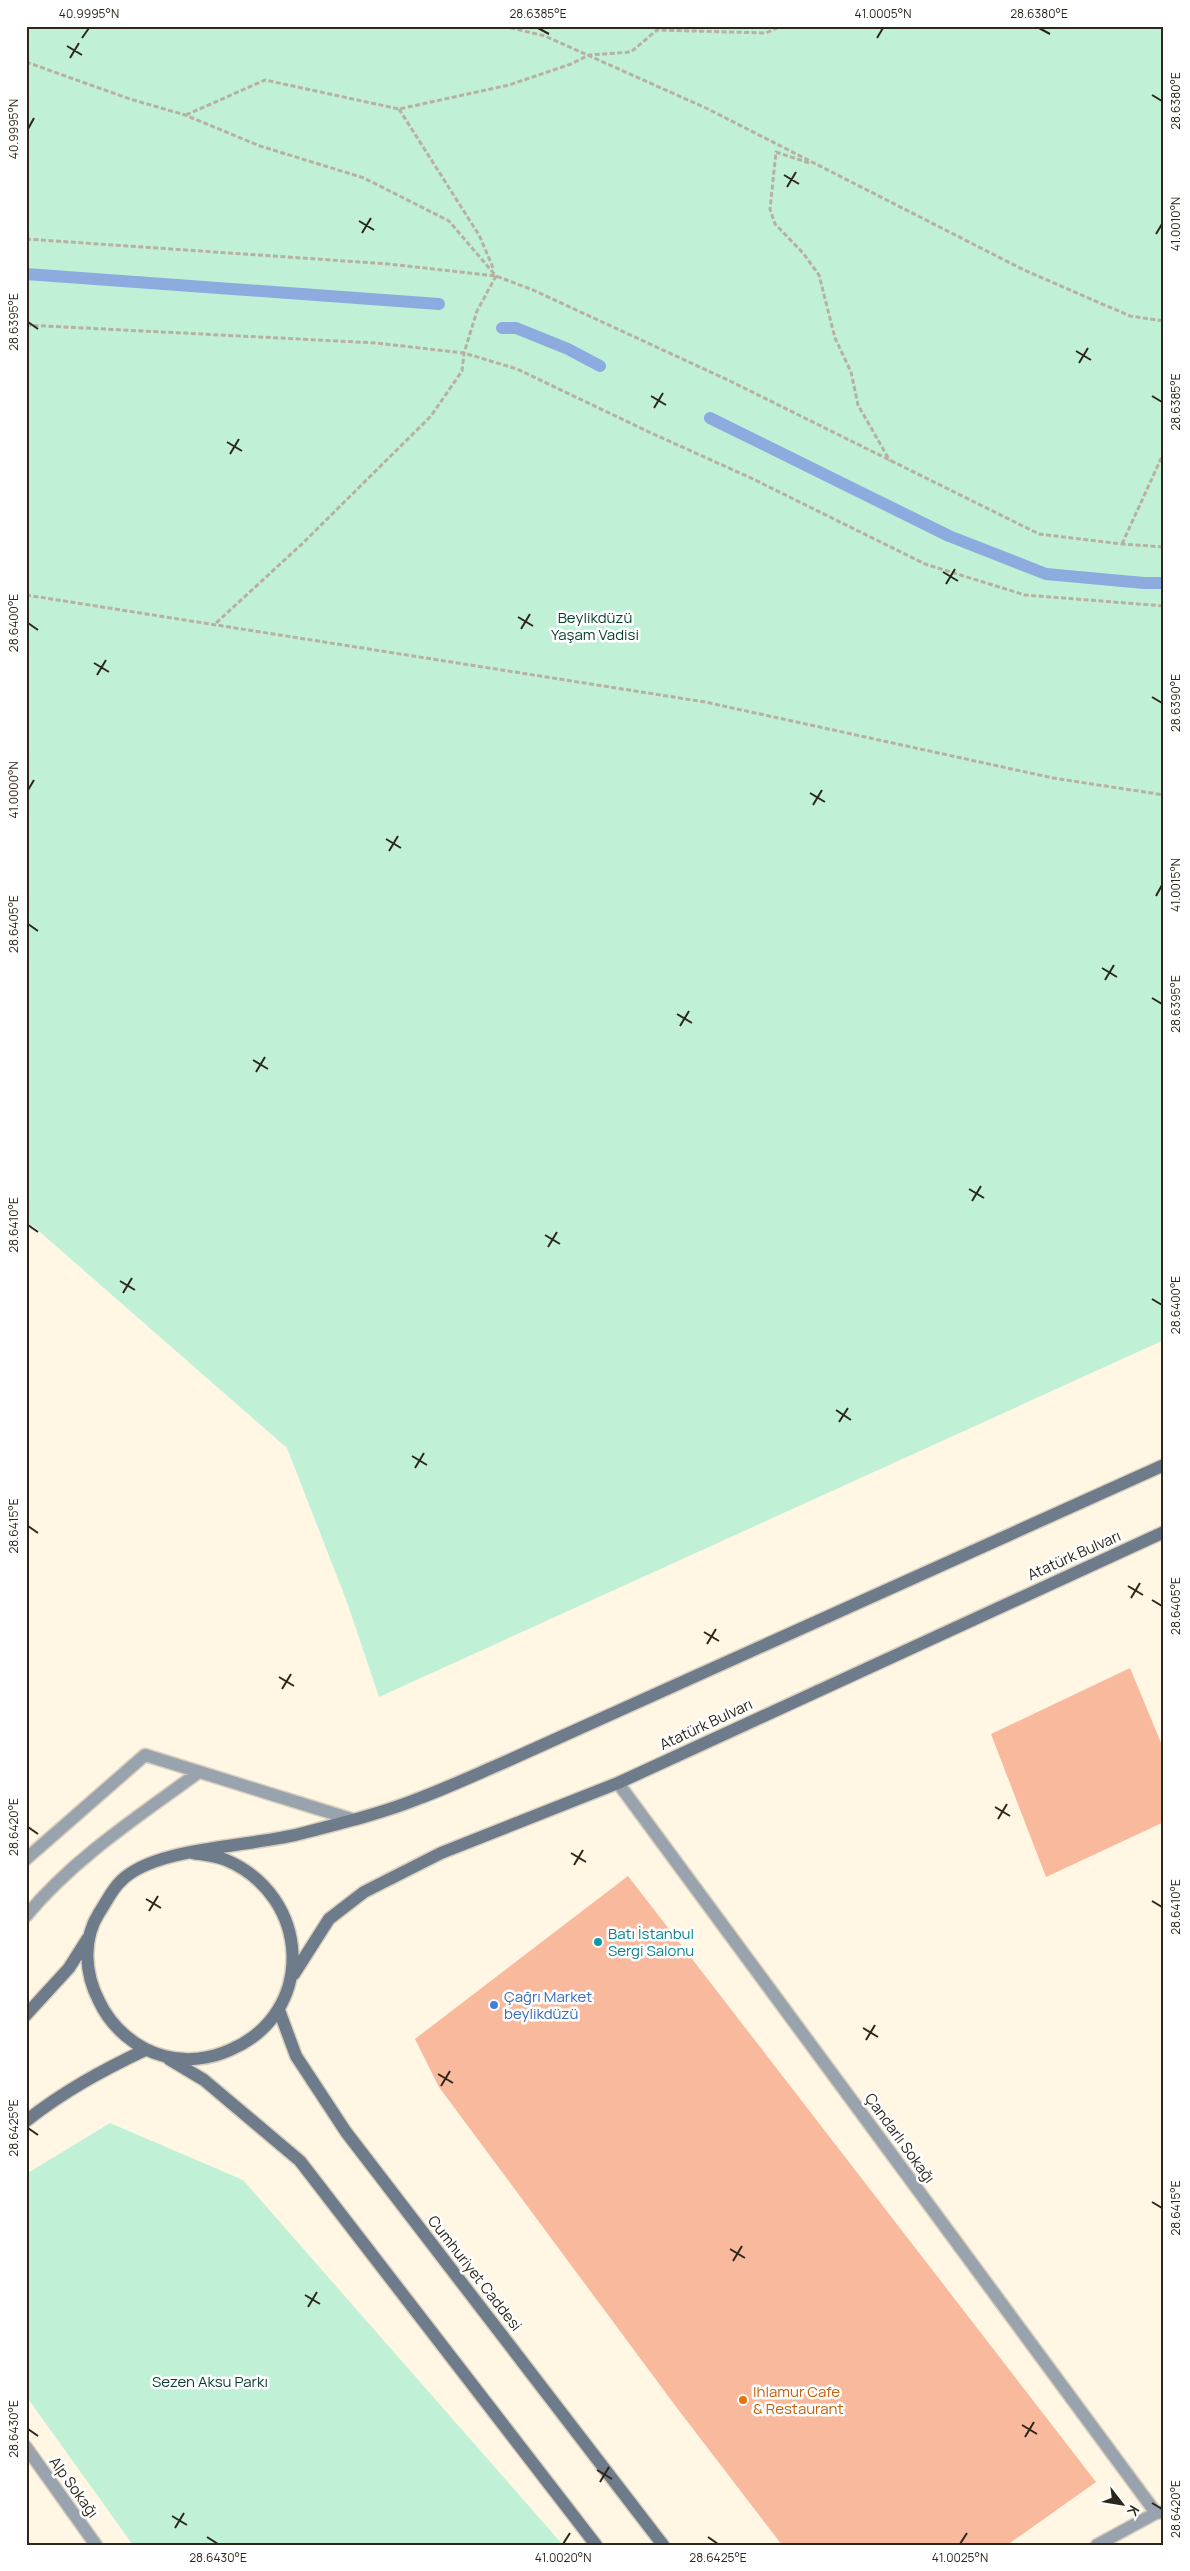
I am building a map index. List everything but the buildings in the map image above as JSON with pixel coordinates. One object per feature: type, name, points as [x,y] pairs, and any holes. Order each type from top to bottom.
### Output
[{"type":"main road","points":[[596,2545],[300,2162],[204,2080],[165,2057],[145,2050],[125,2035],[105,2015],[92,1987],[88,1957],[88,1938],[92,1924],[121,1881],[144,1865],[165,1857],[300,1834],[418,1799],[505,1762],[1164,1465]]},
{"type":"main road","name":"Atatürk Bulvarı","points":[[291,1978],[329,1919],[364,1892],[442,1853],[618,1783],[1164,1532]]},
{"type":"main road","points":[[165,2057],[191,2060],[217,2056],[245,2044],[264,2029],[278,2010],[291,1978],[293,1960],[287,1922],[268,1889],[253,1875],[225,1859],[193,1853]]},
{"type":"main road","points":[[26,2015],[68,1968],[88,1938]]},
{"type":"main road","name":"Cumhuriyet Caddesi","points":[[278,2010],[296,2056],[346,2132],[663,2545]]},
{"type":"main road","points":[[26,2121],[53,2100],[87,2078],[145,2050]]},
{"type":"street","points":[[26,1858],[145,1755],[351,1819]]},
{"type":"street","points":[[26,1916],[38,1902],[102,1843],[199,1772]]},
{"type":"street","name":"Çandarlı Sokağı","points":[[618,1783],[1160,2512]]},
{"type":"street","name":"Alp Sokağı","points":[[26,2447],[96,2545]]},
{"type":"street","points":[[1097,2545],[1160,2512]]},
{"type":"path","points":[[503,26],[545,36],[708,109],[1024,270],[1130,316],[1164,321]]},
{"type":"path","points":[[185,115],[265,80],[399,109],[509,85],[571,64],[589,55],[631,52],[657,30],[766,33],[781,26]]},
{"type":"path","points":[[26,62],[130,100],[185,115],[260,146],[364,178],[449,221],[496,276]]},
{"type":"path","points":[[399,109],[478,235],[496,276]]},
{"type":"path","points":[[820,167],[776,152],[770,209],[775,224],[803,252],[819,275],[834,338],[851,372],[858,404],[891,462]]},
{"type":"path","points":[[26,239],[389,264],[496,276],[533,290],[730,381],[1039,534],[1164,547]]},
{"type":"path","points":[[215,624],[303,543],[431,416],[462,371],[464,353],[478,311],[496,276]]},
{"type":"path","points":[[26,325],[376,343],[464,353],[517,368],[751,478],[925,564],[1025,596],[1164,606]]},
{"type":"path","points":[[1122,544],[1164,452]]},
{"type":"path","points":[[26,595],[705,702],[1053,778],[1164,795]]},
{"type":"green space","name":"Beylikdüzü Yaşam Vadisi","points":[[26,26],[1164,26],[1164,1340],[379,1697],[347,1602],[287,1448],[33,1226],[26,1225]]},
{"type":"green space","name":"Sezen Aksu Parkı","points":[[110,2123],[243,2180],[563,2545],[133,2545],[26,2396],[26,2174]]},
{"type":"waterway","points":[[26,274],[439,304]]},
{"type":"waterway","points":[[502,328],[516,328],[568,349],[600,366]]},
{"type":"waterway","points":[[710,418],[949,536],[1046,574],[1144,583],[1164,583]]},
{"type":"place","name":"Batı İstanbul Sergi Salonu","points":[[598,1942]]},
{"type":"place","name":"Çağrı Market beylikdüzü","points":[[494,2005]]},
{"type":"place","name":"Ihlamur Cafe & Restaurant","points":[[743,2400]]}]
